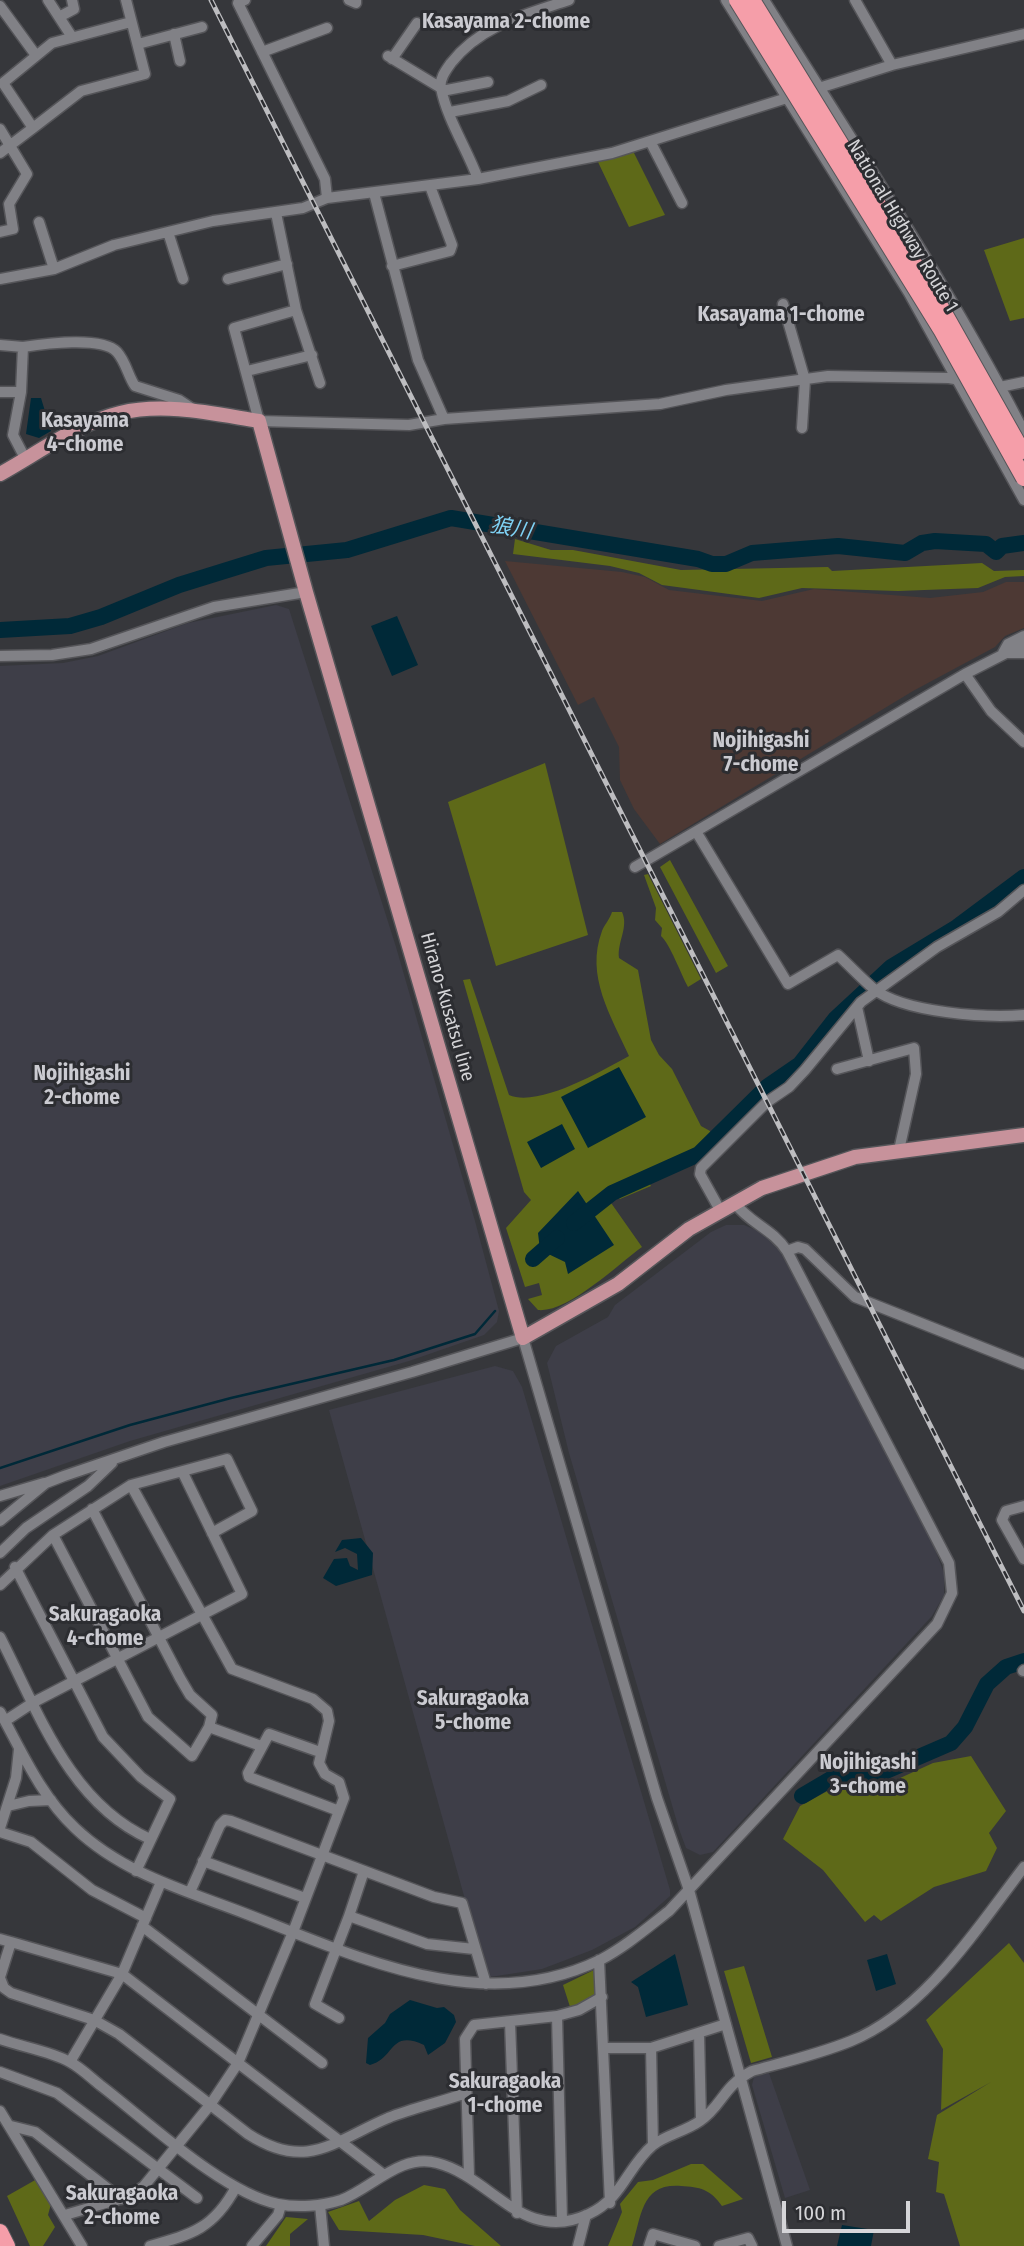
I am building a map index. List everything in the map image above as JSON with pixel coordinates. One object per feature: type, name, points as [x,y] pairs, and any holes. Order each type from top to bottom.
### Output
[{"type":"highway","name":"National Highway Route 1","points":[[737,0],[935,321],[1024,478]]},
{"type":"highway","name":"National Highway Route 1","points":[[752,0],[939,304],[1024,455]]},
{"type":"highway","points":[[0,2232],[7,2246]]},
{"type":"main road","points":[[0,474],[86,426],[118,414],[159,410],[197,411],[259,421]]},
{"type":"main road","name":"Hirano-Kusatsu line","points":[[259,421],[306,592],[523,1338]]},
{"type":"main road","points":[[523,1338],[618,1284],[688,1229],[734,1202],[830,1163],[900,1150],[1024,1135]]},
{"type":"street","points":[[48,0],[72,37]]},
{"type":"street","points":[[59,17],[74,9],[72,0]]},
{"type":"street","points":[[245,0],[238,3],[325,179],[327,198]]},
{"type":"street","points":[[349,0],[356,3],[356,0]]},
{"type":"street","points":[[478,179],[442,90],[446,69],[469,43],[510,18],[569,0]]},
{"type":"street","points":[[726,0],[909,293],[1024,499]]},
{"type":"street","points":[[764,0],[1000,387],[1024,432]]},
{"type":"street","points":[[855,0],[892,65]]},
{"type":"street","points":[[0,153],[81,91],[145,74],[131,22],[129,1]]},
{"type":"street","points":[[0,6],[35,54]]},
{"type":"street","points":[[33,128],[3,83],[35,54],[52,43],[131,22]]},
{"type":"street","points":[[417,23],[390,58],[442,90],[488,82]]},
{"type":"street","points":[[138,44],[202,27]]},
{"type":"street","points":[[262,52],[327,28]]},
{"type":"street","points":[[174,34],[180,61]]},
{"type":"street","points":[[0,279],[54,269],[114,245],[245,215],[276,213],[327,198],[478,179],[576,161],[650,141],[892,65],[1024,34]]},
{"type":"street","points":[[450,112],[508,101],[541,85]]},
{"type":"street","points":[[0,129],[27,174],[9,204],[13,229],[0,232]]},
{"type":"street","points":[[650,141],[682,203]]},
{"type":"street","points":[[392,266],[450,251],[452,245],[430,186]]},
{"type":"street","points":[[373,193],[418,360],[444,419]]},
{"type":"street","points":[[276,213],[296,310],[320,383]]},
{"type":"street","points":[[39,222],[54,269]]},
{"type":"street","points":[[168,232],[183,279]]},
{"type":"street","points":[[228,279],[287,264]]},
{"type":"street","points":[[783,304],[805,380],[802,428]]},
{"type":"street","points":[[296,310],[234,328],[259,421],[408,425],[444,419],[660,404],[726,390],[864,374],[957,379],[1000,387],[1024,382]]},
{"type":"street","points":[[0,345],[23,347],[87,342],[112,348],[124,362],[135,386],[179,400],[197,411]]},
{"type":"street","points":[[23,347],[22,392],[13,435],[26,460]]},
{"type":"street","points":[[247,371],[312,355]]},
{"type":"street","points":[[0,392],[22,392]]},
{"type":"street","points":[[0,439],[13,435]]},
{"type":"street","points":[[0,656],[52,655],[91,649],[214,607],[306,592]]},
{"type":"street","points":[[1003,653],[1008,644],[1024,636]]},
{"type":"street","points":[[635,867],[965,674],[1024,644]]},
{"type":"street","points":[[1003,653],[1024,653]]},
{"type":"street","points":[[965,674],[991,711],[1024,742]]},
{"type":"street","points":[[697,833],[788,984],[838,955],[872,987],[928,1008],[990,1017],[1024,1014]]},
{"type":"street","points":[[720,1210],[700,1174],[701,1168],[767,1102],[789,1087],[872,987],[998,912],[1024,890]]},
{"type":"street","points":[[857,1007],[869,1061]]},
{"type":"street","points":[[837,1069],[914,1048],[916,1074],[900,1150]]},
{"type":"street","points":[[183,1473],[242,1594],[2,1717],[51,1800],[74,1827],[101,1850],[161,1882],[293,1933],[419,1976],[453,1983],[486,1984],[532,1980],[600,1960],[669,1911],[811,1755],[937,1624],[951,1593],[949,1563],[787,1251],[770,1232],[744,1217],[734,1202]]},
{"type":"street","points":[[787,1251],[798,1247],[805,1249],[855,1297],[1024,1364]]},
{"type":"street","points":[[0,1496],[46,1483],[163,1442],[523,1338],[657,1798],[689,1890],[738,2078],[787,2246]]},
{"type":"street","points":[[0,1553],[26,1528],[88,1486],[117,1459]]},
{"type":"street","points":[[0,1585],[15,1567],[53,1535],[131,1485],[227,1459],[252,1507],[250,1514],[212,1533]]},
{"type":"street","points":[[0,1521],[46,1483]]},
{"type":"street","points":[[65,2215],[121,2199],[144,2186],[210,2105],[238,2063],[293,1933],[339,1811],[343,1790],[339,1782],[320,1769],[320,1752],[327,1734],[327,1711],[313,1699],[232,1669],[131,1485]]},
{"type":"street","points":[[1024,1506],[1006,1511],[1002,1520],[1024,1559]]},
{"type":"street","points":[[53,1535],[148,1717],[185,1753],[192,1756],[209,1727],[212,1715],[191,1695],[92,1509]]},
{"type":"street","points":[[15,1567],[103,1737],[141,1777],[170,1799],[136,1871]]},
{"type":"street","points":[[0,1637],[57,1749],[85,1790],[115,1817],[150,1839]]},
{"type":"street","points":[[209,1727],[261,1746]]},
{"type":"street","points":[[320,1752],[269,1734],[261,1746],[249,1777],[339,1811]]},
{"type":"street","points":[[19,1749],[16,1779],[0,1830],[31,1842],[92,1890],[144,1922],[259,2016],[322,2063]]},
{"type":"street","points":[[8,1806],[51,1800]]},
{"type":"street","points":[[190,1892],[225,1820],[434,1896],[462,1903],[486,1984]]},
{"type":"street","points":[[203,1861],[305,1898]]},
{"type":"street","points":[[0,2039],[70,2062],[236,2187],[261,2200],[281,2204],[320,2205],[343,2199],[384,2175],[422,2161],[446,2165],[468,2176],[517,2213],[530,2218],[562,2220],[586,2215],[610,2203],[653,2145],[701,2120],[727,2087],[738,2078],[752,2071],[853,2040],[924,1993],[958,1954],[1024,1867]]},
{"type":"street","points":[[339,2018],[315,2004],[364,1871]]},
{"type":"street","points":[[70,2062],[122,1974],[161,1882]]},
{"type":"street","points":[[349,1916],[413,1940],[440,1947],[474,1949]]},
{"type":"street","points":[[384,2175],[343,2143],[122,1974],[5,1941],[0,1978],[4,1989],[94,2020],[119,2034],[266,2145],[314,2152],[343,2143],[388,2118],[466,2093]]},
{"type":"street","points":[[600,1960],[610,2203]]},
{"type":"street","points":[[468,2176],[465,2039],[474,2025],[557,2016],[579,2010],[602,1997]]},
{"type":"street","points":[[557,2016],[562,2220]]},
{"type":"street","points":[[510,2022],[517,2213]]},
{"type":"street","points":[[604,2048],[651,2048],[726,2024]]},
{"type":"street","points":[[699,2032],[701,2120]]},
{"type":"street","points":[[651,2048],[653,2145]]},
{"type":"street","points":[[0,2072],[38,2083],[57,2093],[197,2198]]},
{"type":"street","points":[[0,2111],[82,2246]]},
{"type":"street","points":[[11,2126],[35,2132],[121,2199]]},
{"type":"street","points":[[150,2246],[195,2232],[213,2221],[236,2187]]},
{"type":"street","points":[[253,2246],[278,2214],[281,2204]]},
{"type":"street","points":[[320,2205],[324,2246]]},
{"type":"street","points":[[578,2246],[586,2215]]},
{"type":"street","points":[[649,2246],[653,2234],[695,2246]]},
{"type":"street","points":[[719,2246],[748,2238],[752,2246]]},
{"type":"shaded area","points":[[505,561],[622,572],[645,577],[669,590],[762,601],[814,589],[930,598],[983,592],[1006,582],[1024,582],[1024,628],[1005,636],[995,647],[913,691],[660,844],[634,809],[620,780],[619,747],[594,697],[578,705]]},
{"type":"shaded area","points":[[276,605],[289,609],[396,947],[475,1221],[499,1311],[497,1322],[484,1335],[409,1361],[130,1441],[0,1486],[0,666],[63,663],[98,656],[188,623]]},
{"type":"shaded area","points":[[726,1225],[744,1225],[761,1232],[778,1248],[926,1525],[944,1573],[944,1595],[932,1616],[713,1852],[700,1855],[686,1848],[679,1829],[569,1453],[547,1363],[556,1346],[608,1317],[615,1305],[711,1232]]},
{"type":"shaded area","points":[[495,1366],[513,1371],[522,1387],[670,1896],[635,1927],[592,1950],[542,1969],[490,1977],[486,1975],[329,1410]]},
{"type":"shaded area","points":[[769,2073],[810,2190],[785,2198],[752,2085],[754,2077]]},
{"type":"green space","points":[[633,151],[665,215],[629,227],[598,162]]},
{"type":"green space","points":[[1024,238],[1024,318],[1010,321],[984,250]]},
{"type":"green space","points":[[515,539],[551,550],[573,550],[681,570],[828,567],[832,571],[982,563],[994,571],[1024,570],[1024,576],[1005,577],[978,588],[898,591],[802,588],[759,598],[662,585],[639,573],[610,566],[513,554]]},
{"type":"green space","points":[[545,763],[588,935],[496,966],[448,802]]},
{"type":"green space","points":[[670,860],[728,966],[716,973],[660,867]]},
{"type":"green space","points":[[648,874],[701,979],[688,987],[672,952],[661,936],[662,928],[655,920],[656,908],[644,875]]},
{"type":"green space","points":[[612,912],[622,912],[624,918],[619,958],[638,970],[651,1040],[659,1055],[672,1069],[701,1126],[710,1131],[711,1137],[701,1148],[646,1176],[651,1186],[620,1199],[615,1195],[609,1200],[642,1247],[577,1296],[550,1309],[538,1310],[528,1299],[542,1295],[539,1283],[525,1287],[506,1228],[531,1200],[524,1192],[463,980],[470,979],[509,1095],[522,1098],[537,1096],[588,1078],[629,1056],[608,1011],[598,980],[598,948],[602,931]]},
{"type":"green space","points":[[971,1756],[1006,1811],[989,1833],[997,1848],[986,1871],[934,1887],[881,1921],[874,1915],[865,1922],[823,1870],[783,1839],[800,1806],[842,1783],[887,1784],[933,1763]]},
{"type":"green space","points":[[1009,1943],[1024,1963],[1024,2246],[960,2246],[944,2194],[936,2192],[939,2162],[928,2159],[937,2115],[991,2082],[941,2110],[943,2049],[926,2020]]},
{"type":"green space","points":[[744,1966],[772,2057],[751,2063],[724,1971]]},
{"type":"green space","points":[[596,1969],[598,1996],[571,2010],[563,1985]]},
{"type":"green space","points":[[691,2164],[703,2164],[743,2199],[722,2206],[709,2192],[699,2188],[668,2186],[651,2195],[645,2203],[632,2246],[608,2246],[622,2212],[620,2204],[638,2182],[653,2180]]},
{"type":"green space","points":[[37,2179],[51,2204],[48,2215],[55,2227],[43,2246],[30,2246],[7,2196]]},
{"type":"green space","points":[[424,2185],[445,2189],[460,2210],[501,2246],[475,2246],[423,2235],[339,2230],[328,2212],[359,2201],[369,2221],[395,2200]]},
{"type":"green space","points":[[286,2217],[308,2219],[290,2234],[290,2246],[266,2246]]},
{"type":"water","points":[[31,398],[41,398],[51,431],[39,438],[26,434]]},
{"type":"water","points":[[397,616],[418,665],[392,676],[371,626]]},
{"type":"water","points":[[619,1067],[646,1117],[588,1148],[561,1097]]},
{"type":"water","points":[[562,1124],[575,1149],[541,1168],[527,1142]]},
{"type":"water","points":[[578,1191],[614,1245],[568,1274],[565,1262],[540,1250],[538,1233]]},
{"type":"water","points":[[361,1538],[373,1553],[372,1575],[336,1586],[323,1578],[334,1559],[347,1558],[350,1566],[358,1570],[357,1554],[345,1548],[335,1552],[342,1540]]},
{"type":"water","points":[[675,1954],[688,2005],[646,2017],[638,1987],[631,1982]]},
{"type":"water","points":[[887,1954],[896,1984],[876,1991],[867,1960]]},
{"type":"water","points":[[410,2000],[437,2008],[444,2007],[454,2015],[456,2022],[445,2043],[428,2055],[424,2045],[404,2041],[393,2047],[378,2062],[370,2065],[366,2063],[368,2038],[385,2023],[390,2014]]},
{"type":"water","points":[[842,2225],[874,2230],[871,2246],[837,2246]]},
{"type":"waterway","name":"狼川","points":[[0,630],[70,626],[101,617],[179,585],[266,558],[347,550],[451,518],[698,559],[712,564],[726,564],[752,553],[838,546],[905,553],[922,543],[935,541],[986,544],[996,552],[1002,546],[1024,543]]},
{"type":"waterway","points":[[574,1223],[612,1193],[699,1154],[768,1086],[800,1064],[836,1018],[891,967],[957,927],[1024,877]]},
{"type":"waterway","points":[[533,1259],[557,1238]]},
{"type":"waterway","points":[[0,1468],[130,1425],[394,1360],[475,1334],[495,1311]]},
{"type":"waterway","points":[[802,1796],[836,1776],[877,1775],[951,1743],[965,1727],[987,1684],[1006,1667],[1024,1661]]},
{"type":"railway","points":[[211,0],[1024,1611]]},
{"type":"district","name":"Kasayama 2-chome","points":[[506,22]]},
{"type":"district","name":"Kasayama 1-chome","points":[[781,315]]},
{"type":"district","name":"Kasayama 4-chome","points":[[85,433]]},
{"type":"district","name":"Nojihigashi 7-chome","points":[[761,753]]},
{"type":"district","name":"Nojihigashi 2-chome","points":[[82,1086]]},
{"type":"district","name":"Sakuragaoka 4-chome","points":[[105,1627]]},
{"type":"district","name":"Sakuragaoka 5-chome","points":[[473,1711]]},
{"type":"district","name":"Nojihigashi 3-chome","points":[[868,1775]]},
{"type":"district","name":"Sakuragaoka 1-chome","points":[[505,2094]]},
{"type":"district","name":"Sakuragaoka 2-chome","points":[[122,2206]]}]
